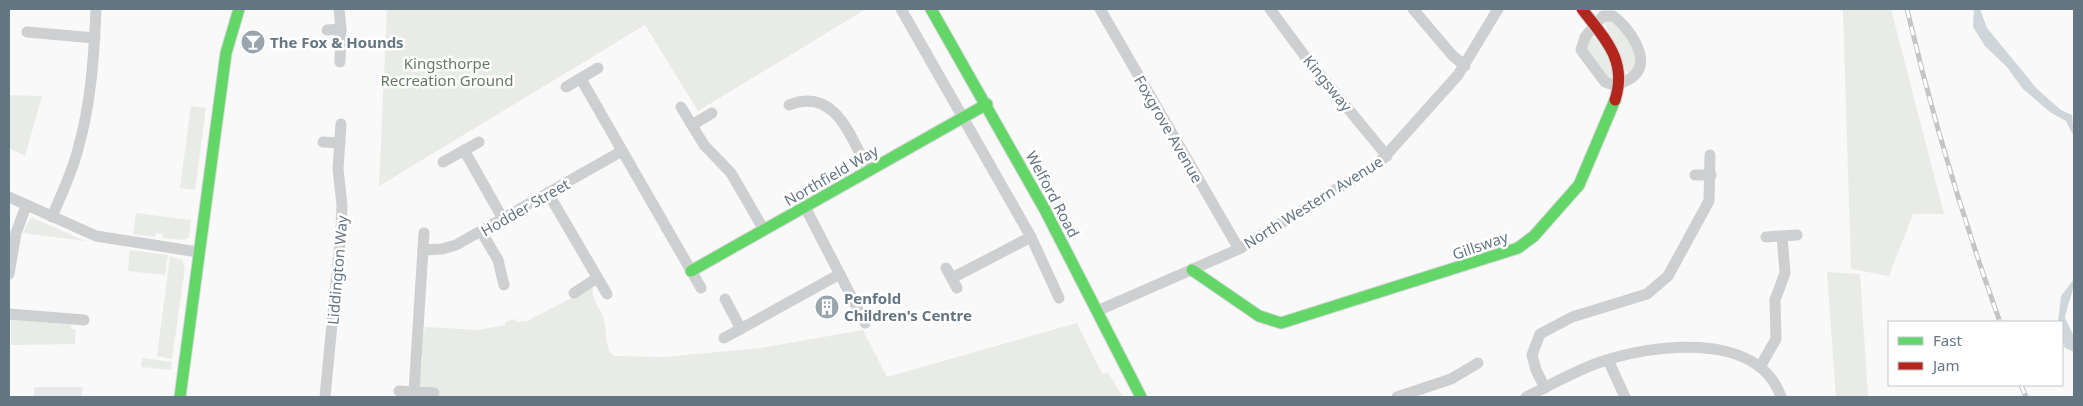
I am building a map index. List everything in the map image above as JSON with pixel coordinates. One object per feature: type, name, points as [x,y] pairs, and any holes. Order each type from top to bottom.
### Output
[{"type":"main road","points":[[180,397],[226,53],[239,9]]},
{"type":"main road","name":"Welford Road","points":[[931,9],[1042,203],[1141,397]]},
{"type":"main road","name":"Gillsway","points":[[1192,270],[1259,316],[1281,323],[1518,248],[1534,236],[1583,179],[1614,104],[1618,84],[1616,56],[1582,9]]},
{"type":"main road","name":"Northfield Way","points":[[691,271],[987,104]]},
{"type":"street","points":[[52,218],[74,164],[82,133],[90,85],[96,9]]},
{"type":"street","points":[[339,9],[342,29],[340,62]]},
{"type":"street","points":[[901,9],[1031,237],[1060,298]]},
{"type":"street","name":"Foxgrove Avenue","points":[[1100,9],[1239,249]]},
{"type":"street","name":"Kingsway","points":[[1270,9],[1307,59],[1387,156]]},
{"type":"street","points":[[1413,9],[1452,55],[1465,66]]},
{"type":"street","name":"North Western Avenue","points":[[1098,311],[1239,249],[1387,156],[1465,66],[1498,9]]},
{"type":"street","points":[[1603,16],[1613,16],[1632,38],[1637,47],[1640,62],[1638,72],[1618,84],[1607,84],[1582,52],[1582,42],[1594,24],[1603,16]]},
{"type":"street","points":[[327,30],[342,29]]},
{"type":"street","points":[[27,32],[95,38]]},
{"type":"street","points":[[566,87],[598,68]]},
{"type":"street","points":[[581,78],[701,288]]},
{"type":"street","points":[[789,106],[811,101],[829,100],[869,170]]},
{"type":"street","points":[[681,106],[704,145],[731,173],[764,230]]},
{"type":"street","points":[[692,125],[712,113]]},
{"type":"street","name":"Liddington Way","points":[[325,397],[341,231],[342,205],[338,177],[341,124]]},
{"type":"street","points":[[323,142],[340,143]]},
{"type":"street","points":[[443,162],[478,142]]},
{"type":"street","points":[[464,150],[503,219]]},
{"type":"street","name":"Hodder Street","points":[[423,250],[450,248],[622,151]]},
{"type":"street","points":[[1545,388],[1536,370],[1532,355],[1540,334],[1572,316],[1647,294],[1662,283],[1673,269],[1686,240],[1707,208],[1711,195],[1710,155]]},
{"type":"street","points":[[1695,175],[1710,175]]},
{"type":"street","points":[[548,193],[607,294]]},
{"type":"street","points":[[9,197],[52,218],[106,238],[198,252]]},
{"type":"street","points":[[9,274],[16,233],[26,206]]},
{"type":"street","points":[[805,207],[866,323]]},
{"type":"street","points":[[481,232],[498,260],[504,285]]},
{"type":"street","points":[[414,392],[424,233]]},
{"type":"street","points":[[1766,237],[1797,235]]},
{"type":"street","points":[[1760,367],[1776,339],[1775,300],[1785,273],[1782,236]]},
{"type":"street","points":[[952,278],[1031,237]]},
{"type":"street","points":[[724,338],[840,274]]},
{"type":"street","points":[[574,292],[597,278]]},
{"type":"street","points":[[725,299],[741,329]]},
{"type":"street","points":[[9,314],[84,320]]},
{"type":"street","points":[[1526,397],[1608,360],[1668,349],[1704,348],[1733,352],[1760,367],[1774,382],[1781,397]]},
{"type":"street","points":[[1608,360],[1625,397]]},
{"type":"street","points":[[1397,397],[1451,379],[1478,363]]},
{"type":"street","points":[[399,391],[434,393]]},
{"type":"shaded area","points":[[1974,9],[1980,9],[1987,28],[2037,89],[2061,110],[2072,115],[2074,137],[2066,121],[2050,112],[2023,89],[2007,67],[1985,46],[1973,27]]},
{"type":"shaded area","points":[[2074,279],[2065,318],[2074,336],[2074,352],[2065,348],[2063,344],[2063,321],[2058,321],[2061,296]]},
{"type":"shaded area","points":[[34,387],[83,387],[81,397],[34,397]]},
{"type":"green space","name":"Kingsthorpe Recreation Ground","points":[[387,9],[866,9],[698,111],[645,25],[379,186]]},
{"type":"green space","points":[[1843,9],[1891,9],[1944,214],[1913,214],[1889,276],[1851,269]]},
{"type":"green space","points":[[1604,21],[1614,21],[1633,47],[1637,64],[1630,73],[1626,71]]},
{"type":"green space","points":[[1591,37],[1601,43],[1605,49],[1611,63],[1611,81],[1586,54],[1585,45]]},
{"type":"green space","points":[[9,95],[42,96],[25,156],[9,148]]},
{"type":"green space","points":[[191,106],[206,108],[195,190],[180,188]]},
{"type":"green space","points":[[136,213],[191,220],[189,237],[184,240],[163,238],[163,234],[156,233],[155,237],[133,234]]},
{"type":"green space","points":[[30,218],[33,218],[85,241],[23,233]]},
{"type":"green space","points":[[130,250],[168,255],[165,275],[128,271]]},
{"type":"green space","points":[[170,256],[182,260],[185,268],[172,359],[157,356]]},
{"type":"green space","points":[[1827,272],[1860,274],[1868,397],[1836,397]]},
{"type":"green space","points":[[593,287],[594,299],[604,322],[608,348],[614,356],[664,357],[760,348],[863,330],[887,377],[1077,323],[1102,374],[1108,373],[1123,397],[397,397],[397,394],[424,388],[419,385],[423,357],[420,353],[422,333],[424,333],[425,327],[478,330],[505,325],[505,322],[515,319],[516,322],[527,321]]},
{"type":"green space","points":[[11,319],[71,325],[71,329],[76,330],[75,344],[11,345]]},
{"type":"green space","points":[[142,358],[172,362],[171,370],[141,367]]},
{"type":"railway","points":[[1907,9],[1949,167],[1973,245],[2000,321]]},
{"type":"railway","points":[[2021,386],[2026,397]]},
{"type":"traffic: fast","points":[[180,397],[226,53],[239,9]]},
{"type":"traffic: fast","points":[[931,9],[1045,210],[1141,397]]},
{"type":"traffic: fast","points":[[1192,270],[1259,316],[1281,323],[1518,248],[1534,236],[1579,185],[1615,100]]},
{"type":"traffic: fast","points":[[691,271],[987,104]]},
{"type":"traffic: jam","points":[[1582,9],[1606,40],[1616,61],[1618,86],[1615,100]]},
{"type":"place","name":"The Fox & Hounds","points":[[253,42]]},
{"type":"place","name":"Penfold Children's Centre","points":[[827,307]]}]
